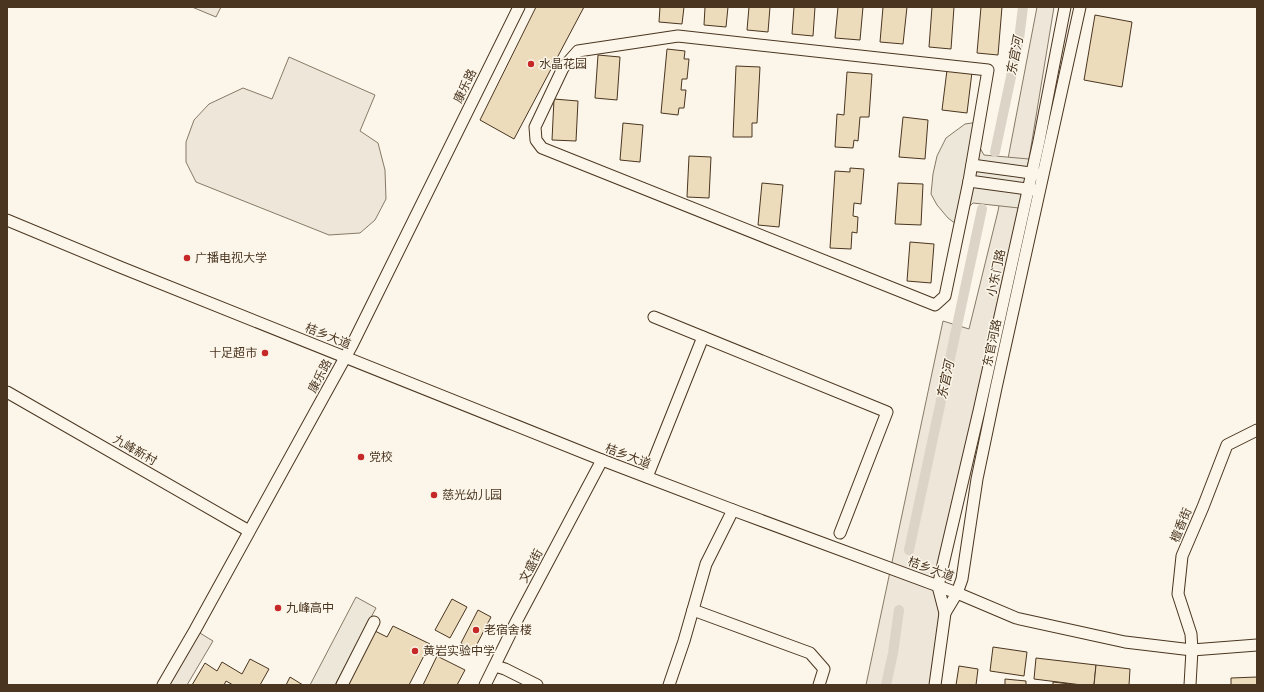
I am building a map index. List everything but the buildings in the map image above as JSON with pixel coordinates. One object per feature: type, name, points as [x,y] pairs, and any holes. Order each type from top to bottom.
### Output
[{"type":"street","name":"康乐路","points":[[163,685],[345,356],[519,7]]},
{"type":"street","points":[[972,164],[1037,174],[1065,7]]},
{"type":"street","name":"东官河路","points":[[935,685],[945,613],[957,593],[962,578],[977,480],[1037,174],[1080,7]]},
{"type":"street","points":[[678,36],[988,70],[972,164],[945,296],[935,305],[542,148],[536,140],[535,127],[562,68],[578,51],[678,36]]},
{"type":"street","points":[[969,181],[1034,190]]},
{"type":"street","name":"小东门路","points":[[945,613],[938,586],[979,411],[1034,190]]},
{"type":"street","name":"桔乡大道","points":[[7,220],[120,267],[602,460],[957,593],[1016,618],[1125,642],[1192,650],[1257,645]]},
{"type":"street","points":[[654,317],[887,412],[840,533]]},
{"type":"street","points":[[647,477],[704,337]]},
{"type":"street","name":"九峰新村","points":[[7,392],[249,531]]},
{"type":"street","name":"檀香街","points":[[1190,685],[1192,650],[1191,634],[1178,594],[1182,556],[1227,445],[1257,430]]},
{"type":"street","name":"文盛街","points":[[485,685],[516,622],[602,460]]},
{"type":"street","points":[[668,685],[684,641],[706,564],[733,510]]},
{"type":"street","points":[[693,610],[810,653],[824,669],[820,685]]},
{"type":"street","points":[[342,685],[374,622]]},
{"type":"street","points":[[495,666],[505,669],[537,685]]},
{"type":"shaded area","points":[[192,7],[221,7],[216,17]]},
{"type":"shaded area","points":[[1037,7],[1054,7],[1029,159],[1019,208],[942,555],[945,613],[935,685],[866,685],[943,321],[969,329],[998,211]]},
{"type":"shaded area","points":[[289,57],[375,95],[360,131],[378,143],[385,170],[386,199],[375,220],[360,233],[329,235],[196,182],[186,162],[186,142],[194,120],[209,104],[243,88],[272,99]]},
{"type":"shaded area","points":[[979,122],[976,141],[984,155],[1029,159],[1019,208],[973,203],[963,213],[960,227],[948,218],[937,205],[931,194],[933,174],[937,156],[946,138],[965,124]]},
{"type":"shaded area","points":[[356,597],[376,608],[335,685],[310,685]]},
{"type":"shaded area","points":[[195,630],[213,641],[187,685],[169,685]]},
{"type":"waterway","name":"东官河","points":[[995,152],[1019,39],[1023,7]]},
{"type":"waterway","name":"东官河","points":[[909,550],[982,209]]},
{"type":"waterway","name":"东官河","points":[[886,685],[893,653],[899,610]]},
{"type":"place","name":"水晶花园","points":[[531,64]]},
{"type":"place","name":"广播电视大学","points":[[187,258]]},
{"type":"place","name":"十足超市","points":[[265,353]]},
{"type":"place","name":"党校","points":[[361,457]]},
{"type":"place","name":"慈光幼儿园","points":[[434,495]]},
{"type":"place","name":"九峰高中","points":[[278,608]]},
{"type":"place","name":"老宿舍楼","points":[[476,630]]},
{"type":"place","name":"黄岩实验中学","points":[[415,651]]}]
